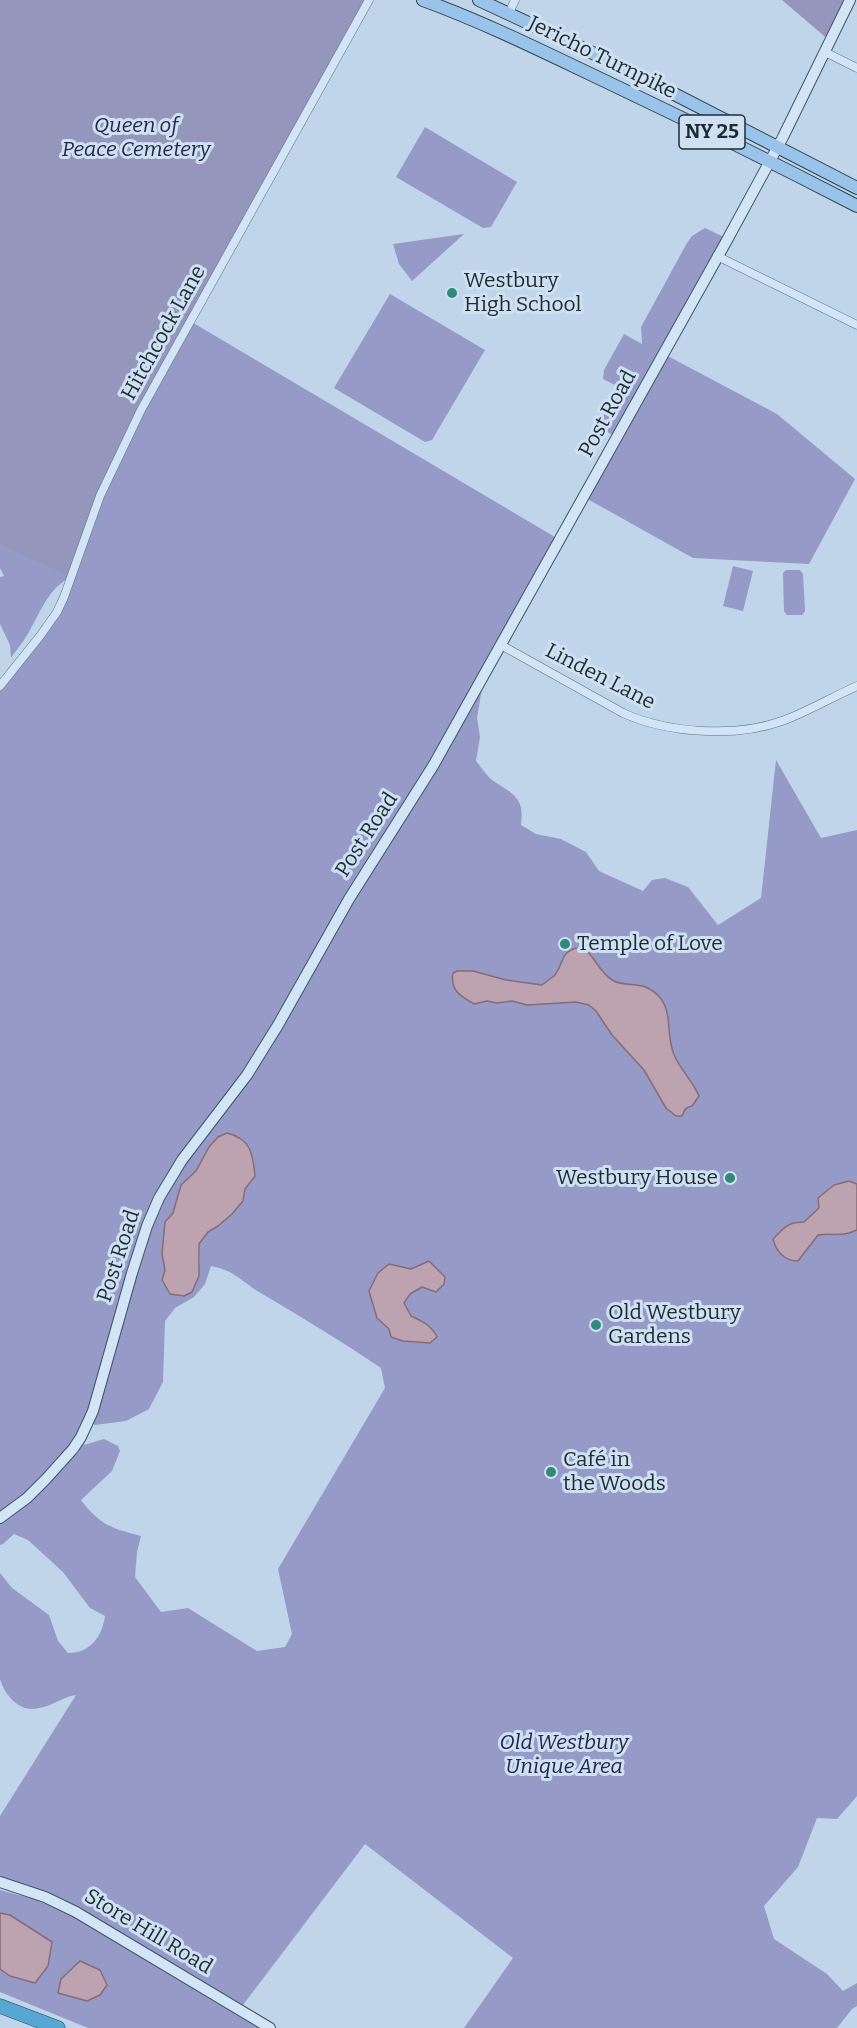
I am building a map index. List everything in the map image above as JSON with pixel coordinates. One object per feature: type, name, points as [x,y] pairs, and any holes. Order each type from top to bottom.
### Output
[{"type":"highway","points":[[0,2006],[58,2028]]},
{"type":"main road","name":"Jericho Turnpike","points":[[423,0],[466,15],[566,62],[857,206]]},
{"type":"main road","name":"Jericho Turnpike","points":[[479,0],[575,45],[857,188]]},
{"type":"main road","name":"Post Road","points":[[0,1518],[18,1506],[46,1479],[81,1437],[93,1411],[132,1273],[147,1226],[159,1198],[182,1160],[247,1075],[369,866],[433,766],[770,161],[850,0]]},
{"type":"main road","points":[[566,62],[575,45]]},
{"type":"main road","name":"Store Hill Road","points":[[0,1882],[45,1897],[76,1912],[270,2028]]},
{"type":"street","name":"Hitchcock Lane","points":[[0,686],[57,612],[100,496],[141,410],[369,0]]},
{"type":"street","points":[[509,13],[515,0]]},
{"type":"street","points":[[825,52],[857,69]]},
{"type":"street","points":[[717,256],[857,325]]},
{"type":"street","name":"Linden Lane","points":[[501,645],[623,713],[645,722],[670,728],[699,731],[765,726],[782,721],[857,686]]},
{"type":"green space","name":"Queen of Peace Cemetery","points":[[0,0],[370,0],[182,335],[100,496],[71,577],[0,544]]},
{"type":"green space","points":[[782,0],[850,0],[830,41]]},
{"type":"green space","points":[[425,127],[517,182],[491,227],[483,228],[396,177]]},
{"type":"green space","points":[[705,228],[728,239],[664,354],[777,414],[855,479],[809,564],[693,558],[584,497],[617,438],[598,426],[619,387],[603,379],[604,370],[624,334],[642,344],[641,327],[687,243],[692,236]]},
{"type":"green space","points":[[464,234],[412,281],[399,264],[393,244]]},
{"type":"green space","points":[[390,294],[485,350],[432,440],[425,442],[334,388]]},
{"type":"green space","name":"Old Westbury Unique Area","points":[[190,321],[560,540],[484,676],[477,718],[480,737],[476,761],[492,780],[516,797],[521,808],[521,825],[536,834],[561,839],[586,852],[599,871],[643,891],[652,880],[665,878],[688,887],[718,925],[761,898],[776,760],[821,838],[857,830],[857,1796],[837,1819],[817,1818],[798,1867],[764,1906],[774,1939],[827,1974],[843,1991],[857,1983],[857,2006],[837,2028],[464,2028],[513,1958],[365,1844],[243,2005],[117,1930],[113,1934],[0,1882],[0,1816],[76,1695],[32,1709],[14,1702],[6,1691],[0,1679],[0,1573],[12,1588],[49,1615],[58,1641],[68,1653],[83,1650],[94,1642],[101,1631],[105,1616],[90,1608],[63,1572],[28,1540],[14,1534],[0,1545],[0,691],[57,612],[70,577],[51,594],[11,658],[10,645],[0,624],[0,577],[4,576],[0,568],[0,515],[100,496]],"holes":[[[199,1244],[200,1264],[162,1280],[165,1270]],[[211,1266],[232,1273],[381,1368],[385,1388],[278,1569],[292,1634],[285,1647],[257,1651],[188,1608],[161,1612],[135,1577],[141,1536],[122,1531],[100,1520],[81,1500],[112,1471],[120,1451],[118,1446],[104,1439],[84,1445],[92,1423],[95,1425],[126,1421],[149,1409],[163,1382],[165,1321],[175,1308],[194,1297],[205,1284]]]},
{"type":"green space","points":[[733,566],[753,571],[743,611],[723,606]]},
{"type":"green space","points":[[786,570],[800,570],[803,574],[805,611],[802,615],[787,615],[784,611],[783,573]]},
{"type":"green space","points":[[0,1890],[37,1900],[84,1922],[260,2028],[88,2028],[0,1992]]},
{"type":"shaded area","points":[[582,947],[612,980],[648,988],[663,1002],[667,1011],[675,1057],[699,1096],[692,1106],[685,1109],[682,1116],[676,1116],[666,1108],[644,1070],[612,1035],[596,1011],[589,1005],[576,1002],[527,1005],[512,1001],[497,1003],[487,1001],[474,1004],[461,995],[453,984],[453,973],[473,971],[506,980],[542,985],[554,976],[565,954]]},
{"type":"shaded area","points":[[227,1133],[246,1143],[252,1154],[255,1176],[245,1189],[243,1201],[232,1214],[208,1232],[199,1244],[199,1276],[192,1292],[184,1296],[170,1294],[162,1280],[165,1270],[162,1254],[165,1222],[173,1213],[181,1185],[196,1171],[209,1147],[218,1137]]},
{"type":"shaded area","points":[[849,1181],[857,1184],[857,1230],[842,1234],[818,1235],[798,1261],[793,1261],[781,1254],[773,1239],[787,1226],[804,1222],[819,1208],[818,1198],[834,1185]]},
{"type":"shaded area","points":[[429,1261],[445,1277],[444,1284],[436,1292],[422,1287],[410,1294],[404,1303],[411,1316],[423,1322],[437,1337],[430,1343],[403,1341],[391,1337],[389,1329],[377,1318],[369,1291],[378,1273],[389,1264],[411,1269]]},
{"type":"shaded area","points":[[0,1913],[10,1915],[52,1942],[48,1966],[35,1983],[10,1976],[0,1969]]},
{"type":"shaded area","points":[[80,1961],[100,1970],[107,1985],[100,1995],[87,2001],[58,1993],[61,1979]]},
{"type":"place","name":"Westbury High School","points":[[452,293]]},
{"type":"place","name":"Temple of Love","points":[[565,944]]},
{"type":"place","name":"Westbury House","points":[[730,1178]]},
{"type":"place","name":"Old Westbury Gardens","points":[[596,1325]]},
{"type":"place","name":"Café in the Woods","points":[[551,1472]]}]
